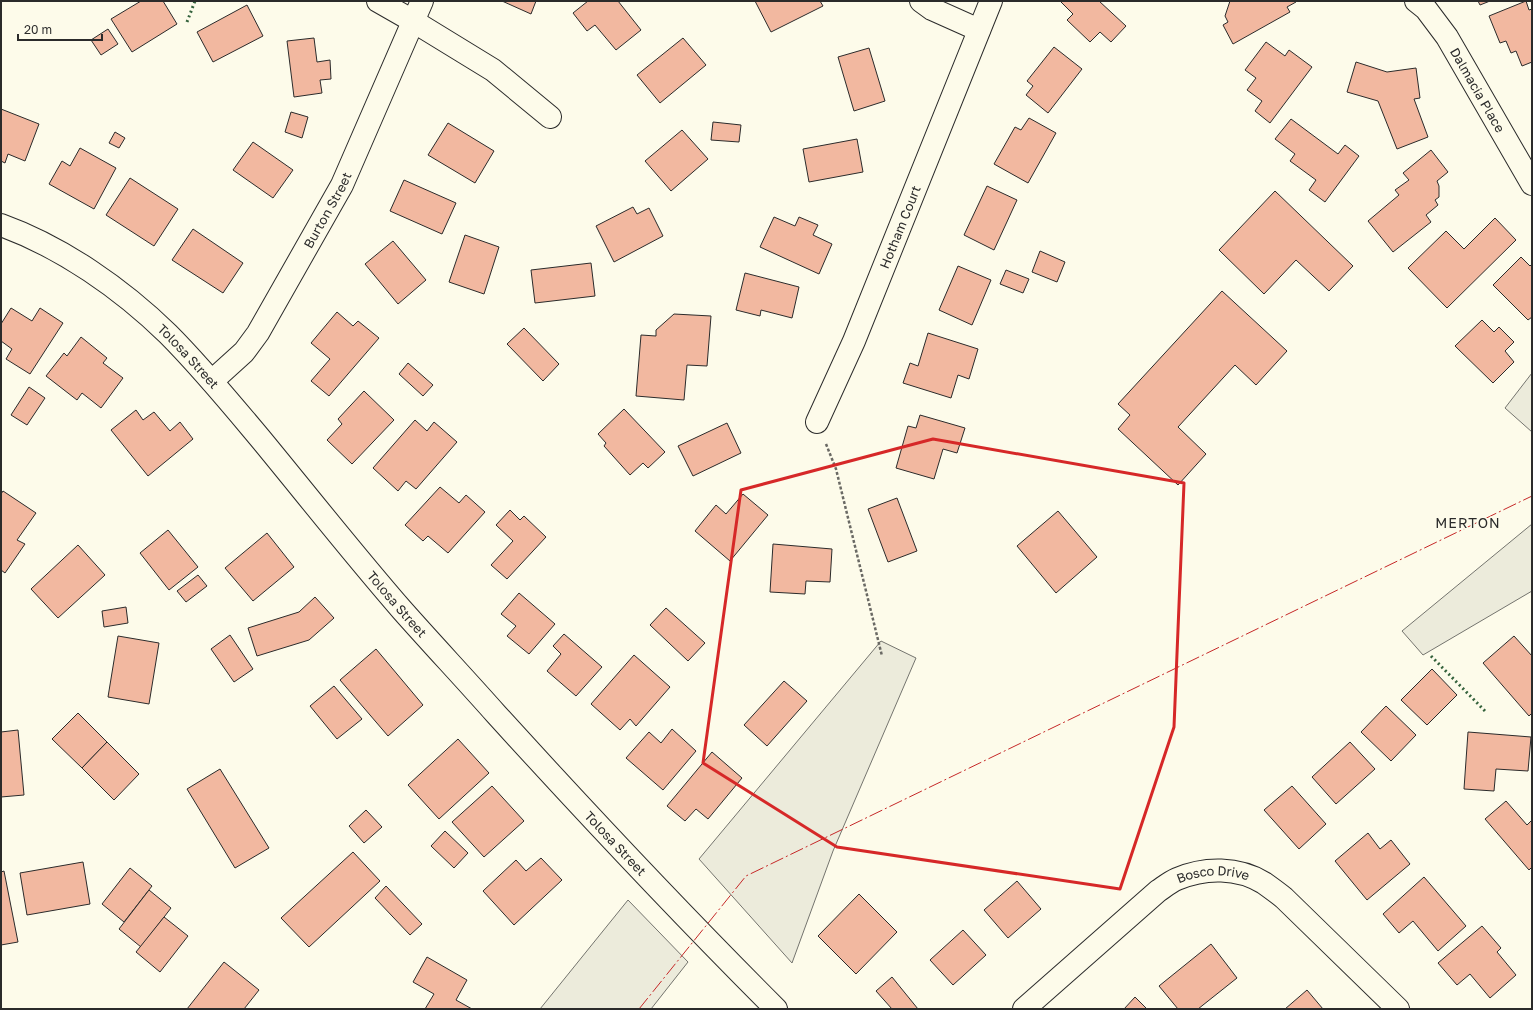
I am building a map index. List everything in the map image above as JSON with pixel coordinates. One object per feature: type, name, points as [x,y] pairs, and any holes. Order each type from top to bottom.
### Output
[{"type":"street","points":[[378,1],[493,70],[550,117]]},
{"type":"street","name":"Burton Street","points":[[212,381],[244,352],[258,333],[342,185],[422,1]]},
{"type":"street","points":[[921,1],[932,9],[979,30]]},
{"type":"street","name":"Hotham Court","points":[[817,422],[854,341],[990,1]]},
{"type":"street","name":"Dalmacia Place","points":[[1416,1],[1426,9],[1447,37],[1532,184]]},
{"type":"street","name":"Tolosa Street","points":[[1,225],[56,250],[95,274],[132,302],[166,332],[212,381],[316,506],[350,550],[404,612],[626,854],[714,947],[776,1009]]},
{"type":"street","name":"Bosco Drive","points":[[1024,1009],[1158,891],[1176,879],[1196,873],[1220,869],[1242,873],[1263,882],[1284,898],[1398,1009]]},
{"type":"path","points":[[817,422],[836,469],[882,656]]},
{"type":"highlighted area","points":[[933,439],[1184,483],[1174,727],[1120,889],[837,847],[703,763],[741,490]]},
{"type":"shaded area","points":[[1532,373],[1532,432],[1505,408]]},
{"type":"shaded area","points":[[1532,524],[1532,591],[1423,655],[1402,631]]},
{"type":"shaded area","points":[[881,641],[916,658],[833,851],[792,963],[699,859]]},
{"type":"shaded area","points":[[628,900],[688,962],[651,1009],[540,1009]]},
{"type":"building","points":[[141,1],[163,1],[177,24],[132,52],[111,19]]},
{"type":"building","points":[[502,1],[536,1],[531,14]]},
{"type":"building","points":[[588,1],[618,1],[641,30],[616,50],[595,25],[587,31],[573,13]]},
{"type":"building","points":[[755,1],[820,1],[823,6],[771,32]]},
{"type":"building","points":[[1060,1],[1099,1],[1126,26],[1111,42],[1100,32],[1090,42],[1067,20],[1073,14]]},
{"type":"building","points":[[1230,1],[1296,2],[1287,7],[1290,12],[1233,44],[1223,25],[1228,22],[1225,16]]},
{"type":"building","points":[[1478,1],[1490,1],[1480,5]]},
{"type":"building","points":[[1526,1],[1529,10],[1532,9],[1532,62],[1522,66],[1516,51],[1511,53],[1506,41],[1500,43],[1489,16]]},
{"type":"building","points":[[247,5],[263,36],[213,62],[197,32]]},
{"type":"building","points":[[108,29],[118,44],[101,55],[91,40]]},
{"type":"building","points":[[314,38],[317,62],[330,60],[331,79],[320,80],[322,93],[294,97],[287,41]]},
{"type":"building","points":[[683,38],[706,65],[660,103],[637,75]]},
{"type":"building","points":[[1266,42],[1285,56],[1289,50],[1312,67],[1270,123],[1255,111],[1262,101],[1247,90],[1256,78],[1245,70]]},
{"type":"building","points":[[1054,47],[1082,69],[1048,113],[1026,95],[1033,86],[1027,81]]},
{"type":"building","points":[[869,48],[885,101],[854,111],[838,57]]},
{"type":"building","points":[[1356,62],[1387,72],[1416,68],[1420,98],[1414,99],[1428,137],[1397,149],[1378,101],[1347,92]]},
{"type":"building","points":[[1,109],[39,124],[25,161],[8,154],[5,163],[1,161]]},
{"type":"building","points":[[291,112],[308,117],[302,138],[285,132]]},
{"type":"building","points":[[1029,118],[1056,133],[1028,183],[994,164],[1015,127],[1021,130]]},
{"type":"building","points":[[1291,119],[1338,154],[1345,145],[1359,156],[1325,202],[1309,190],[1316,180],[1290,161],[1295,154],[1275,139]]},
{"type":"building","points":[[713,122],[741,125],[739,142],[711,140]]},
{"type":"building","points":[[448,123],[494,151],[475,183],[428,155]]},
{"type":"building","points":[[682,130],[708,159],[671,191],[645,161]]},
{"type":"building","points":[[115,132],[125,138],[119,148],[109,143]]},
{"type":"building","points":[[857,139],[863,172],[809,182],[803,149]]},
{"type":"building","points":[[253,142],[293,170],[273,198],[233,170]]},
{"type":"building","points":[[80,148],[116,168],[94,209],[49,184],[62,161],[70,166]]},
{"type":"building","points":[[1431,150],[1448,172],[1437,181],[1439,186],[1439,197],[1435,200],[1438,205],[1426,215],[1431,222],[1393,252],[1368,221],[1399,195],[1395,190],[1409,180],[1403,173]]},
{"type":"building","points":[[130,178],[178,209],[154,246],[106,215]]},
{"type":"building","points":[[404,180],[456,203],[442,234],[390,211]]},
{"type":"building","points":[[987,186],[1017,200],[994,250],[964,235]]},
{"type":"building","points":[[1275,191],[1353,266],[1329,291],[1296,260],[1264,294],[1219,250]]},
{"type":"building","points":[[633,207],[637,214],[649,208],[663,236],[614,262],[596,226]]},
{"type":"building","points":[[774,217],[795,226],[799,217],[818,225],[813,235],[832,244],[819,274],[760,247]]},
{"type":"building","points":[[1495,218],[1516,240],[1447,308],[1408,268],[1446,231],[1464,249]]},
{"type":"building","points":[[193,229],[243,263],[223,293],[172,260]]},
{"type":"building","points":[[465,235],[499,247],[484,294],[449,282]]},
{"type":"building","points":[[393,241],[426,280],[398,304],[365,264]]},
{"type":"building","points":[[1040,251],[1065,262],[1057,282],[1032,272]]},
{"type":"building","points":[[1521,257],[1530,266],[1532,264],[1532,317],[1528,320],[1493,285]]},
{"type":"building","points":[[591,263],[595,296],[535,303],[531,270]]},
{"type":"building","points":[[958,266],[991,280],[972,325],[939,310]]},
{"type":"building","points":[[1006,270],[1029,279],[1023,293],[1000,284]]},
{"type":"building","points":[[745,273],[799,287],[792,318],[761,310],[760,316],[736,310]]},
{"type":"building","points":[[1222,291],[1287,351],[1256,385],[1235,365],[1178,427],[1206,454],[1178,485],[1118,429],[1130,415],[1118,404]]},
{"type":"building","points":[[11,308],[32,321],[40,308],[63,323],[30,374],[6,359],[12,349],[1,341],[1,324]]},
{"type":"building","points":[[337,312],[353,326],[358,321],[379,338],[329,396],[311,381],[330,359],[311,343]]},
{"type":"building","points":[[674,314],[711,316],[707,366],[687,365],[684,400],[636,396],[641,335],[656,336],[656,330]]},
{"type":"building","points":[[1482,320],[1494,332],[1499,327],[1514,342],[1505,351],[1514,362],[1493,383],[1455,346]]},
{"type":"building","points":[[524,328],[559,364],[543,381],[507,344]]},
{"type":"building","points":[[928,333],[978,349],[969,379],[958,375],[951,398],[903,383],[910,363],[918,366]]},
{"type":"building","points":[[81,337],[107,358],[103,363],[123,378],[101,408],[82,393],[77,400],[46,376],[64,353],[67,356]]},
{"type":"building","points":[[408,363],[433,385],[423,396],[399,374]]},
{"type":"building","points":[[29,387],[45,398],[27,425],[11,415]]},
{"type":"building","points":[[364,391],[394,420],[352,464],[327,440],[342,424],[338,419]]},
{"type":"building","points":[[624,409],[665,452],[648,468],[643,463],[630,475],[604,446],[606,443],[598,434]]},
{"type":"building","points":[[136,410],[143,420],[154,412],[170,431],[180,422],[193,439],[148,476],[111,430]]},
{"type":"building","points":[[920,415],[965,428],[957,453],[943,449],[934,479],[896,468],[908,426],[916,428]]},
{"type":"building","points":[[415,420],[427,431],[434,422],[457,442],[416,489],[406,481],[398,491],[373,468]]},
{"type":"building","points":[[727,423],[741,453],[693,476],[678,446]]},
{"type":"building","points":[[440,487],[459,503],[466,495],[485,512],[448,553],[428,536],[423,541],[405,525]]},
{"type":"building","points":[[3,491],[36,513],[17,540],[25,544],[5,573],[1,570],[1,494]]},
{"type":"building","points":[[743,494],[768,515],[730,561],[695,531],[716,505],[726,514]]},
{"type":"building","points":[[897,498],[917,551],[888,562],[868,509]]},
{"type":"building","points":[[510,510],[520,520],[524,516],[546,537],[507,579],[491,565],[513,541],[496,525]]},
{"type":"building","points":[[1058,511],[1097,557],[1056,593],[1017,546]]},
{"type":"building","points":[[168,530],[198,567],[169,590],[140,553]]},
{"type":"building","points":[[267,533],[294,567],[253,601],[225,568]]},
{"type":"building","points":[[773,544],[832,549],[830,582],[806,581],[805,594],[770,592]]},
{"type":"building","points":[[78,545],[105,575],[58,618],[31,589]]},
{"type":"building","points":[[198,575],[207,586],[186,602],[177,591]]},
{"type":"building","points":[[519,593],[555,624],[529,654],[507,636],[516,626],[501,614]]},
{"type":"building","points":[[315,597],[334,618],[309,640],[257,656],[248,628],[299,612]]},
{"type":"building","points":[[126,607],[128,623],[104,627],[102,611]]},
{"type":"building","points":[[666,608],[705,643],[688,661],[650,625]]},
{"type":"building","points":[[564,634],[602,667],[576,696],[547,671],[561,654],[553,646]]},
{"type":"building","points":[[230,635],[253,669],[234,682],[211,649]]},
{"type":"building","points":[[118,636],[159,643],[149,704],[108,697]]},
{"type":"building","points":[[1514,636],[1532,656],[1532,713],[1529,716],[1483,663]]},
{"type":"building","points":[[376,649],[423,705],[388,736],[340,680]]},
{"type":"building","points":[[634,655],[670,687],[636,726],[630,719],[620,730],[591,704]]},
{"type":"building","points":[[1432,669],[1457,695],[1427,725],[1401,700]]},
{"type":"building","points":[[784,681],[807,701],[767,746],[744,725]]},
{"type":"building","points":[[334,686],[362,719],[337,739],[310,706]]},
{"type":"building","points":[[1386,706],[1416,735],[1391,761],[1361,732]]},
{"type":"building","points":[[78,713],[107,742],[82,768],[52,739]]},
{"type":"building","points":[[672,729],[696,751],[663,790],[626,758],[649,732],[661,743]]},
{"type":"building","points":[[18,730],[24,795],[1,797],[1,732]]},
{"type":"building","points":[[1468,732],[1531,737],[1528,771],[1496,769],[1494,791],[1464,789]]},
{"type":"building","points":[[458,739],[489,773],[439,819],[408,785]]},
{"type":"building","points":[[107,742],[139,774],[114,800],[82,768]]},
{"type":"building","points":[[1350,742],[1375,769],[1336,804],[1312,777]]},
{"type":"building","points":[[712,752],[742,778],[708,819],[696,809],[685,821],[667,806]]},
{"type":"building","points":[[220,769],[269,848],[235,868],[187,789]]},
{"type":"building","points":[[492,786],[524,821],[484,857],[452,822]]},
{"type":"building","points":[[1292,786],[1326,824],[1299,849],[1264,810]]},
{"type":"building","points":[[1506,801],[1527,825],[1532,820],[1532,867],[1529,870],[1485,819]]},
{"type":"building","points":[[366,810],[382,827],[364,843],[349,826]]},
{"type":"building","points":[[445,831],[468,853],[454,868],[431,846]]},
{"type":"building","points":[[1368,833],[1380,849],[1391,840],[1410,864],[1367,900],[1335,861]]},
{"type":"building","points":[[353,852],[380,881],[309,947],[281,918]]},
{"type":"building","points":[[541,858],[562,880],[514,925],[483,891],[516,860],[526,871]]},
{"type":"building","points":[[83,862],[90,904],[27,915],[20,873]]},
{"type":"building","points":[[130,868],[152,886],[124,922],[102,904]]},
{"type":"building","points":[[4,871],[18,942],[1,945],[1,872]]},
{"type":"building","points":[[1424,877],[1466,926],[1438,951],[1413,921],[1399,933],[1383,914]]},
{"type":"building","points":[[1017,881],[1041,909],[1008,938],[984,910]]},
{"type":"building","points":[[386,886],[422,924],[410,935],[375,898]]},
{"type":"building","points":[[149,890],[171,908],[141,947],[119,929]]},
{"type":"building","points":[[859,894],[897,932],[856,974],[818,936]]},
{"type":"building","points":[[164,917],[188,936],[160,972],[136,952]]},
{"type":"building","points":[[1482,926],[1501,948],[1497,952],[1516,975],[1490,998],[1470,974],[1457,985],[1438,963]]},
{"type":"building","points":[[963,930],[986,955],[953,985],[930,960]]},
{"type":"building","points":[[1211,944],[1237,978],[1198,1009],[1178,1009],[1159,986]]},
{"type":"building","points":[[427,957],[467,980],[456,1000],[472,1009],[425,1009],[434,994],[413,982]]},
{"type":"building","points":[[224,962],[259,990],[244,1009],[187,1009]]},
{"type":"building","points":[[892,977],[918,1009],[892,1009],[876,991]]},
{"type":"building","points":[[1307,990],[1323,1009],[1285,1009]]},
{"type":"building","points":[[1135,997],[1147,1009],[1124,1009]]},
{"type":"hedge","points":[[187,22],[195,1]]},
{"type":"hedge","points":[[1431,656],[1485,711]]},
{"type":"power","points":[[639,1009],[746,876],[1532,496]]},
{"type":"district","name":"MERTON","points":[[1468,522]]}]
